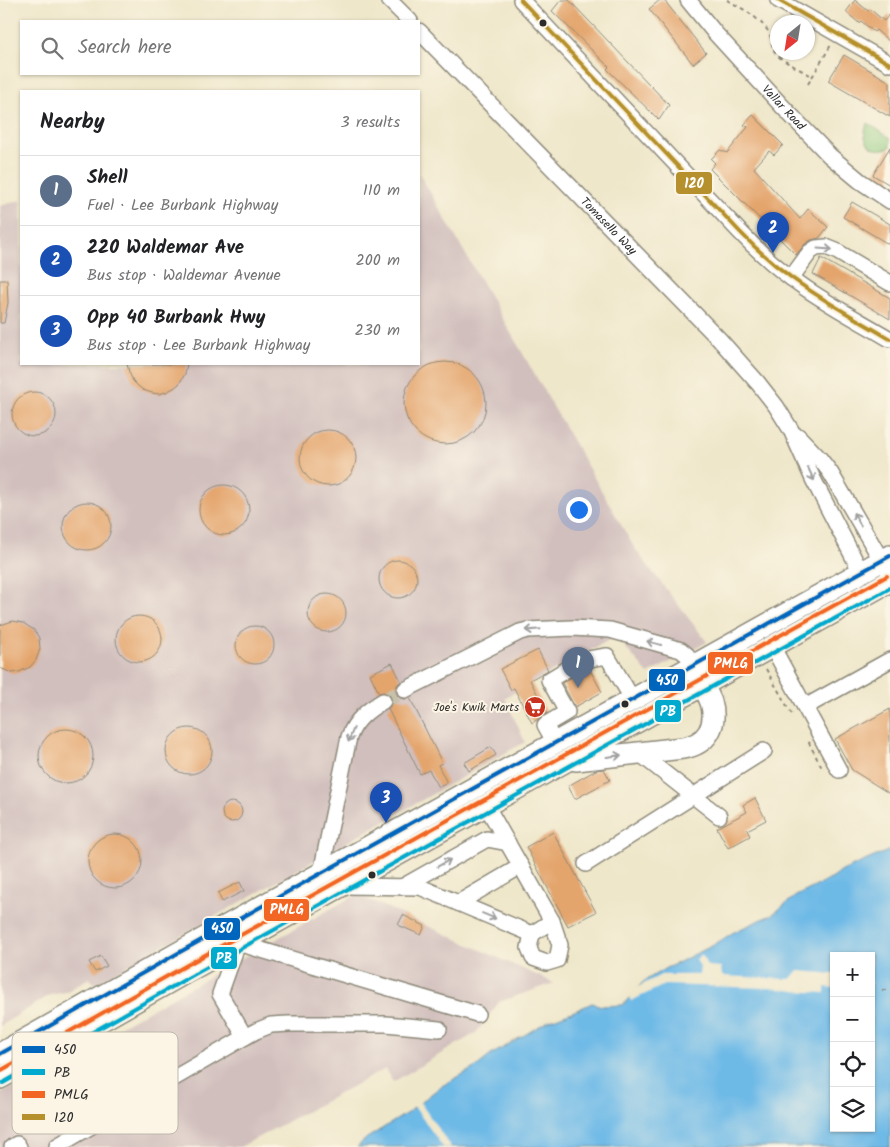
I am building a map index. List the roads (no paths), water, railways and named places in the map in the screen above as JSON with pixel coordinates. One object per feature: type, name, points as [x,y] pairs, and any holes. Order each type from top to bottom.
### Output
[{"type":"highway","points":[[81,1032],[566,761],[698,676],[719,652],[862,572],[887,564]]},
{"type":"highway","points":[[39,1032],[633,700],[698,676],[735,668],[890,581]]},
{"type":"highway","points":[[566,761],[686,748],[696,744],[705,738],[711,727],[713,714],[710,700],[698,676]]},
{"type":"highway","points":[[0,1054],[12,1047]]},
{"type":"highway","points":[[0,1078],[12,1071]]},
{"type":"street","points":[[389,0],[409,20]]},
{"type":"street","points":[[521,0],[763,255],[812,293],[890,339]]},
{"type":"street","name":"Vallar Road","points":[[688,0],[715,33],[830,156],[860,181],[890,201]]},
{"type":"street","points":[[778,0],[890,64]]},
{"type":"street","name":"Tomasello Way","points":[[420,31],[739,361],[767,394],[791,430],[813,479],[862,572]]},
{"type":"street","points":[[791,278],[810,252],[816,248],[826,247],[890,283]]},
{"type":"street","name":"Tomasello Way","points":[[791,430],[830,472],[887,564]]},
{"type":"street","points":[[405,690],[520,632],[528,630],[572,628],[613,631],[681,650],[687,655],[698,676]]},
{"type":"street","points":[[772,646],[839,770]]},
{"type":"street","points":[[555,743],[544,725],[567,712],[549,680],[582,660],[608,656],[633,700]]},
{"type":"street","points":[[805,707],[890,660]]},
{"type":"street","points":[[321,873],[349,738],[355,725],[363,715],[383,701]]},
{"type":"street","points":[[586,864],[764,751]]},
{"type":"street","points":[[639,753],[719,816]]},
{"type":"street","points":[[486,805],[552,921],[560,945],[557,960],[547,963],[533,958],[530,948],[532,934],[552,921]]},
{"type":"street","points":[[402,887],[487,839],[508,843]]},
{"type":"street","points":[[458,904],[521,866]]},
{"type":"street","points":[[341,886],[420,887],[532,934]]},
{"type":"street","points":[[244,1037],[220,994],[238,943],[477,1014]]},
{"type":"street","points":[[178,1075],[244,1037],[271,1025],[386,1024],[439,1029]]},
{"type":"street","points":[[57,1146],[78,1134]]},
{"type":"street","points":[[12,1147],[17,1144],[19,1147]]},
{"type":"water","points":[[890,850],[890,1147],[357,1147],[367,1138],[409,1112],[440,1087],[476,1067],[491,1055],[548,1021],[592,1003],[602,1006],[623,1005],[643,982],[666,968],[712,946],[734,932],[773,914],[796,896],[833,878],[842,871]]},
{"type":"tunnel","points":[[383,701],[405,690]]},
{"type":"place","name":"220 Waldemar Ave","points":[[773,253]]},
{"type":"place","name":"Shell","points":[[578,688]]},
{"type":"place","name":"Joe's Kwik Marts","points":[[535,707]]},
{"type":"place","name":"Opp 40 Burbank Hwy","points":[[386,823]]}]
